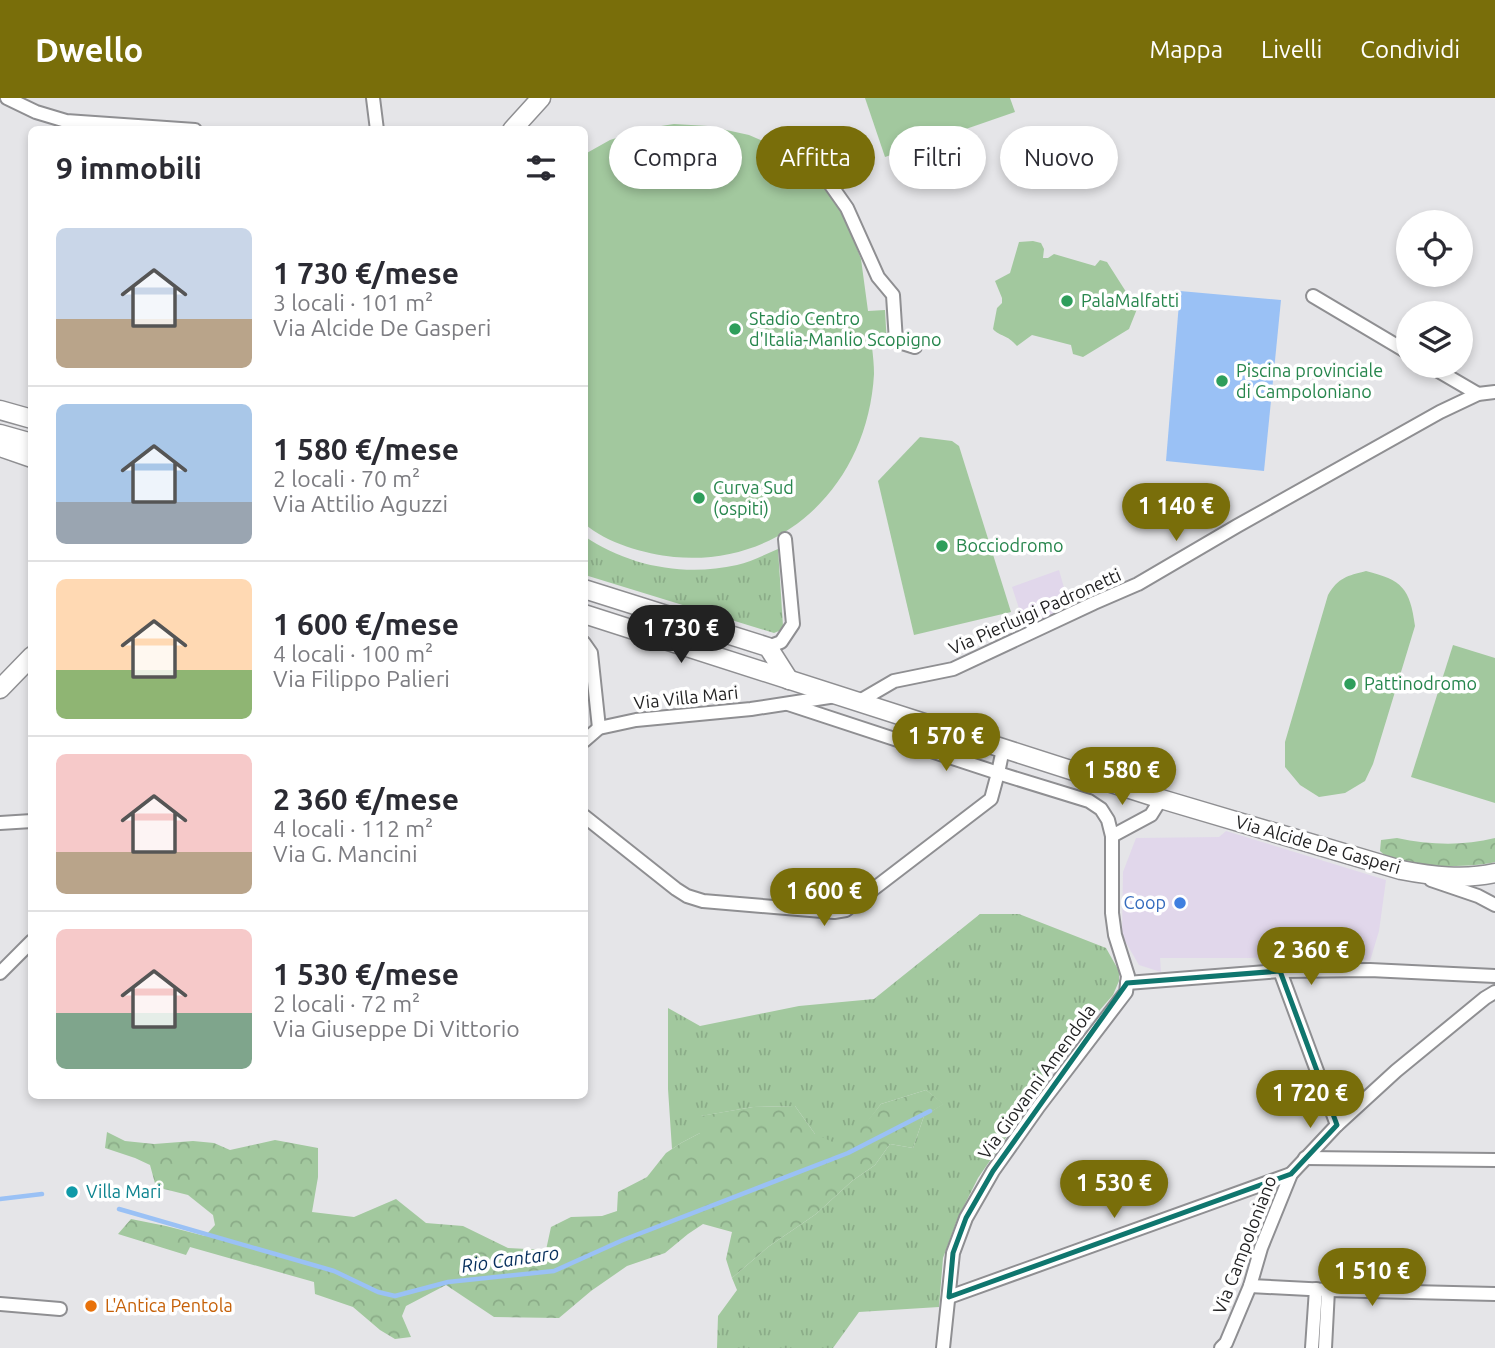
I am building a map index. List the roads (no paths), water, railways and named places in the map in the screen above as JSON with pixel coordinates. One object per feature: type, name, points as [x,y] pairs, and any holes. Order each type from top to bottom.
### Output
[{"type":"street","points":[[7,98],[36,112],[66,121],[138,126]]},
{"type":"street","points":[[373,98],[376,126]]},
{"type":"street","points":[[516,126],[541,98]]},
{"type":"street","points":[[834,189],[847,208],[878,276],[892,295],[896,341],[915,347]]},
{"type":"street","points":[[1313,296],[1396,345]]},
{"type":"street","points":[[1451,378],[1478,394]]},
{"type":"street","name":"Via Pierluigi Padronetti","points":[[858,702],[894,681],[953,669],[1138,584],[1440,412],[1478,394],[1495,392]]},
{"type":"street","points":[[0,398],[28,406]]},
{"type":"street","points":[[0,410],[28,418]]},
{"type":"street","points":[[0,434],[28,442]]},
{"type":"street","points":[[0,447],[28,457]]},
{"type":"street","points":[[588,590],[768,647],[781,642],[793,624],[785,539]]},
{"type":"street","name":"Via Alcide De Gasperi","points":[[588,615],[1161,799],[1401,870],[1430,876],[1464,877],[1495,873]]},
{"type":"street","points":[[768,647],[789,680]]},
{"type":"street","points":[[588,649],[591,653],[599,729]]},
{"type":"street","points":[[0,689],[28,660]]},
{"type":"street","name":"Via Villa Mari","points":[[588,738],[599,729],[636,720],[788,704],[838,695]]},
{"type":"street","points":[[788,704],[1089,801],[1101,809],[1108,820],[1112,836],[1112,913],[1115,935],[1128,976],[1127,983],[1280,971],[1370,970],[1495,976]]},
{"type":"street","points":[[588,819],[676,889],[703,901],[834,912],[846,910],[991,799],[1003,749]]},
{"type":"street","points":[[1112,836],[1151,815],[1161,799]]},
{"type":"street","points":[[0,822],[28,821]]},
{"type":"street","points":[[1401,870],[1478,896],[1495,905]]},
{"type":"street","points":[[0,973],[28,945]]},
{"type":"street","points":[[1280,971],[1337,1125]]},
{"type":"street","name":"Via Giovanni Amendola","points":[[943,1348],[953,1253],[966,1218],[993,1171],[1038,1106],[1126,992],[1127,983]]},
{"type":"street","name":"Via Campoloniano","points":[[1225,1346],[1250,1286],[1261,1248],[1290,1174],[1337,1125],[1396,1071],[1495,992]]},
{"type":"street","points":[[1305,1158],[1495,1160]]},
{"type":"street","points":[[949,1297],[1290,1174]]},
{"type":"street","points":[[1250,1286],[1495,1294]]},
{"type":"street","points":[[1312,1348],[1322,1290]]},
{"type":"street","points":[[1322,1290],[1325,1348]]},
{"type":"street","points":[[0,1304],[60,1309]]},
{"type":"water","name":"Piscina provinciale di Campoloniano","points":[[1180,291],[1281,300],[1264,471],[1166,461]]},
{"type":"waterway","name":"Rio Cantaro","points":[[119,1209],[334,1271],[378,1292],[395,1296],[448,1282],[554,1271],[623,1240],[848,1153],[930,1111]]},
{"type":"waterway","name":"Rio Cantaro","points":[[0,1199],[42,1194]]},
{"type":"place","name":"PalaMalfatti","points":[[1067,301]]},
{"type":"place","name":"Stadio Centro d'Italia-Manlio Scopigno","points":[[735,329]]},
{"type":"place","name":"Piscina provinciale di Campoloniano","points":[[1222,381]]},
{"type":"place","name":"Curva Sud (ospiti)","points":[[699,498]]},
{"type":"place","name":"Bocciodromo","points":[[942,546]]},
{"type":"place","name":"Pattinodromo","points":[[1350,684]]},
{"type":"place","name":"Coop","points":[[1180,903]]},
{"type":"place","name":"Villa Mari","points":[[72,1192]]},
{"type":"place","name":"L'Antica Pentola","points":[[91,1306]]}]
